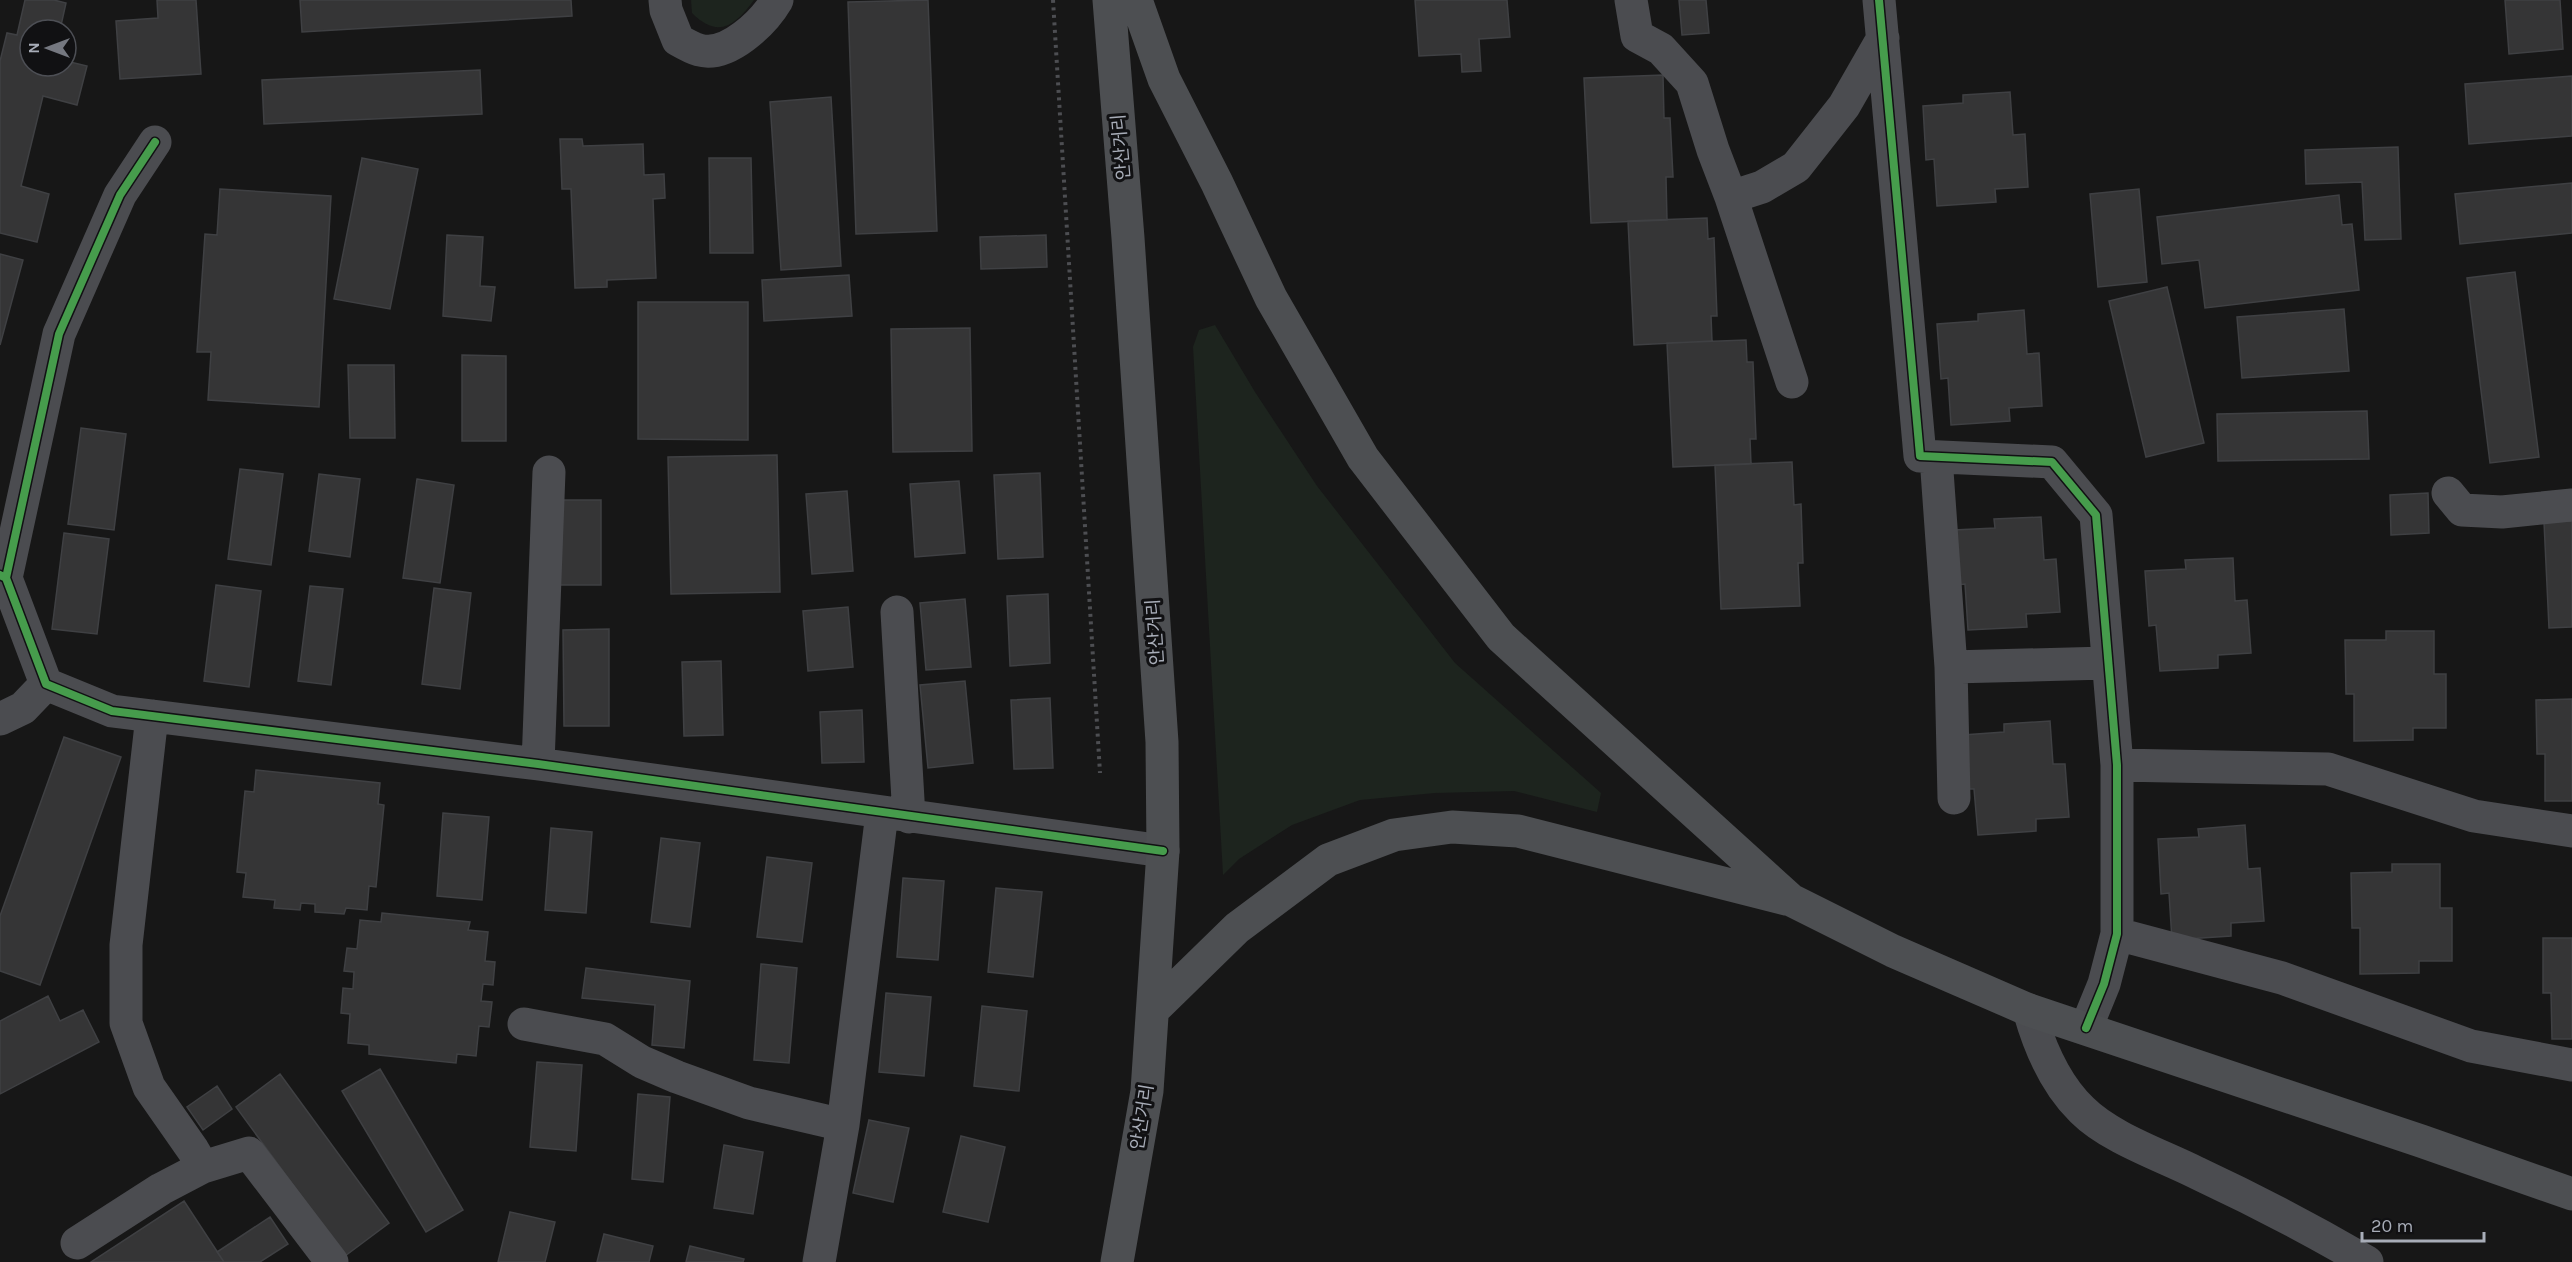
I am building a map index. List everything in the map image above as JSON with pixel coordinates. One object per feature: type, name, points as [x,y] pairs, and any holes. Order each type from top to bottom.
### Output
[{"type":"main road","name":"안산거리","points":[[1109,0],[1129,250],[1162,742],[1163,851],[1148,1091],[1117,1262]]},
{"type":"main road","points":[[1136,0],[1164,79],[1217,183],[1271,298],[1363,458],[1501,637],[1791,900]]},
{"type":"main road","points":[[1154,1009],[1237,928],[1328,860],[1394,835],[1452,827],[1518,831],[1791,900],[1893,951],[2029,1010],[2572,1194]]},
{"type":"street","points":[[665,0],[666,10],[678,40],[701,51],[726,49],[766,17],[777,0]]},
{"type":"street","points":[[1631,0],[1637,36],[1661,49],[1692,82],[1792,382]]},
{"type":"street","points":[[1879,0],[1920,456],[2052,462],[2096,515],[2116,765],[2116,934],[2104,984],[2086,1028]]},
{"type":"street","points":[[1731,197],[1762,187],[1796,167],[1844,106],[1882,38]]},
{"type":"street","points":[[155,142],[120,195],[59,334],[3,577],[46,684],[112,711],[538,764],[1163,851]]},
{"type":"street","points":[[1936,457],[1951,667],[1954,798]]},
{"type":"street","points":[[538,764],[549,472]]},
{"type":"street","points":[[2448,494],[2462,510],[2502,512],[2572,505]]},
{"type":"street","points":[[819,1262],[896,815],[897,612]]},
{"type":"street","points":[[1951,667],[2107,663]]},
{"type":"street","points":[[0,719],[23,708],[46,684]]},
{"type":"street","points":[[152,716],[126,945],[126,1023],[149,1088],[203,1167]]},
{"type":"street","points":[[2116,765],[2328,769],[2474,816],[2572,831]]},
{"type":"street","points":[[2116,934],[2282,978],[2471,1046],[2572,1065]]},
{"type":"street","points":[[2029,1010],[2040,1048],[2060,1081],[2082,1110],[2110,1131],[2228,1187],[2367,1262]]},
{"type":"street","points":[[524,1024],[605,1039],[642,1062],[687,1081],[749,1103],[843,1125]]},
{"type":"street","points":[[77,1243],[161,1189],[203,1167],[249,1153],[332,1262]]},
{"type":"path","points":[[1053,0],[1100,773]]},
{"type":"shaded area","points":[[691,0],[754,0],[740,17],[726,26],[718,27],[710,26],[692,13]]},
{"type":"shaded area","points":[[1215,325],[1255,392],[1317,486],[1455,663],[1601,793],[1597,812],[1514,791],[1435,793],[1360,800],[1292,825],[1239,859],[1223,875],[1193,347],[1199,330]]},
{"type":"building","points":[[25,0],[54,0],[66,3],[63,18],[21,18]]},
{"type":"building","points":[[157,0],[196,0],[201,74],[120,79],[116,21],[158,18]]},
{"type":"building","points":[[300,0],[571,0],[572,16],[302,32]]},
{"type":"building","points":[[928,0],[937,231],[856,234],[848,2]]},
{"type":"building","points":[[1415,0],[1507,0],[1510,37],[1479,39],[1481,71],[1462,72],[1461,54],[1419,56]]},
{"type":"building","points":[[1679,0],[1706,0],[1709,33],[1682,35]]},
{"type":"building","points":[[2505,0],[2560,0],[2563,49],[2509,54]]},
{"type":"building","points":[[18,31],[18,78],[78,78],[78,64],[87,66],[77,105],[43,96],[21,186],[49,194],[37,242],[0,233],[0,61],[7,33],[17,35]]},
{"type":"building","points":[[480,70],[482,114],[264,124],[262,80]]},
{"type":"building","points":[[1663,75],[1664,118],[1670,118],[1673,177],[1666,177],[1667,220],[1591,223],[1584,78]]},
{"type":"building","points":[[2572,76],[2572,136],[2469,144],[2465,84]]},
{"type":"building","points":[[2010,92],[2013,135],[2025,134],[2028,187],[1995,189],[1996,202],[1937,206],[1934,159],[1926,160],[1923,106],[1963,103],[1963,95]]},
{"type":"building","points":[[831,97],[841,266],[781,270],[770,102]]},
{"type":"building","points":[[560,139],[582,139],[583,146],[643,144],[644,175],[664,174],[665,198],[653,199],[656,278],[607,280],[607,287],[575,288],[571,189],[562,189]]},
{"type":"building","points":[[2398,147],[2401,239],[2365,240],[2362,182],[2306,184],[2305,150]]},
{"type":"building","points":[[362,158],[418,169],[390,309],[334,299]]},
{"type":"building","points":[[709,158],[751,158],[753,253],[710,253]]},
{"type":"building","points":[[2572,183],[2572,233],[2460,244],[2455,194]]},
{"type":"building","points":[[220,189],[331,196],[319,407],[208,400],[211,352],[197,352],[205,234],[217,235]]},
{"type":"building","points":[[2139,189],[2147,282],[2098,287],[2090,194]]},
{"type":"building","points":[[2339,195],[2342,225],[2352,224],[2359,290],[2205,308],[2199,260],[2162,264],[2157,217]]},
{"type":"building","points":[[1707,218],[1708,239],[1714,238],[1717,316],[1711,316],[1712,341],[1634,345],[1628,221]]},
{"type":"building","points":[[447,235],[483,237],[480,286],[495,287],[491,321],[443,316]]},
{"type":"building","points":[[1046,235],[1047,267],[981,269],[980,237]]},
{"type":"building","points":[[0,254],[23,260],[0,345]]},
{"type":"building","points":[[2515,272],[2539,457],[2490,463],[2467,278]]},
{"type":"building","points":[[849,275],[852,316],[764,321],[762,280]]},
{"type":"building","points":[[2167,287],[2204,443],[2146,457],[2109,301]]},
{"type":"building","points":[[638,302],[748,302],[748,440],[638,439]]},
{"type":"building","points":[[2344,309],[2349,371],[2242,378],[2237,317]]},
{"type":"building","points":[[2024,310],[2027,354],[2039,353],[2042,406],[2009,408],[2010,421],[1951,425],[1948,378],[1941,379],[1937,324],[1978,321],[1978,314]]},
{"type":"building","points":[[970,328],[972,451],[893,452],[891,329]]},
{"type":"building","points":[[1746,340],[1747,362],[1753,362],[1756,439],[1750,439],[1751,464],[1673,467],[1667,343]]},
{"type":"building","points":[[462,355],[506,356],[506,441],[462,441]]},
{"type":"building","points":[[348,365],[394,365],[395,438],[350,438]]},
{"type":"building","points":[[2367,411],[2369,459],[2218,461],[2217,414]]},
{"type":"building","points":[[81,428],[126,434],[114,530],[68,524]]},
{"type":"building","points":[[777,455],[780,592],[671,594],[668,457]]},
{"type":"building","points":[[1792,462],[1794,505],[1801,504],[1803,563],[1798,563],[1800,606],[1721,609],[1715,465]]},
{"type":"building","points":[[240,469],[283,474],[271,565],[228,559]]},
{"type":"building","points":[[1040,473],[1043,557],[998,559],[994,475]]},
{"type":"building","points":[[319,474],[360,479],[350,557],[309,551]]},
{"type":"building","points":[[417,479],[454,485],[440,583],[403,578]]},
{"type":"building","points":[[959,481],[965,553],[915,557],[910,484]]},
{"type":"building","points":[[847,491],[853,571],[812,574],[806,494]]},
{"type":"building","points":[[2428,493],[2429,533],[2391,535],[2390,495]]},
{"type":"building","points":[[561,500],[601,500],[601,585],[560,585]]},
{"type":"building","points":[[2041,517],[2044,560],[2056,559],[2060,612],[2026,614],[2027,627],[1968,630],[1965,584],[1957,585],[1954,530],[1995,528],[1994,519]]},
{"type":"building","points":[[2572,521],[2572,627],[2549,628],[2544,522]]},
{"type":"building","points":[[64,533],[109,539],[97,634],[52,629]]},
{"type":"building","points":[[2233,558],[2235,601],[2247,600],[2251,653],[2218,655],[2218,668],[2160,671],[2156,625],[2149,626],[2145,571],[2186,569],[2185,560]]},
{"type":"building","points":[[216,585],[261,591],[249,687],[204,681]]},
{"type":"building","points":[[310,586],[343,589],[331,685],[298,681]]},
{"type":"building","points":[[434,588],[471,593],[460,689],[422,684]]},
{"type":"building","points":[[1048,594],[1050,663],[1010,666],[1007,596]]},
{"type":"building","points":[[965,599],[971,667],[926,670],[920,603]]},
{"type":"building","points":[[848,607],[853,667],[808,671],[803,611]]},
{"type":"building","points":[[609,629],[609,726],[564,726],[563,630]]},
{"type":"building","points":[[2386,631],[2434,631],[2434,674],[2446,674],[2446,728],[2413,728],[2413,740],[2354,741],[2354,694],[2346,694],[2345,640],[2386,640]]},
{"type":"building","points":[[721,661],[723,735],[684,736],[682,662]]},
{"type":"building","points":[[965,681],[973,763],[928,768],[920,685]]},
{"type":"building","points":[[1050,698],[1053,768],[1014,769],[1011,700]]},
{"type":"building","points":[[2572,699],[2572,801],[2545,801],[2545,754],[2537,754],[2536,700]]},
{"type":"building","points":[[862,710],[864,762],[822,763],[820,712]]},
{"type":"building","points":[[2050,721],[2053,764],[2065,764],[2069,817],[2036,819],[2036,831],[1978,835],[1974,789],[1967,789],[1963,735],[2004,732],[2004,724]]},
{"type":"building","points":[[64,737],[121,757],[40,985],[0,971],[0,916]]},
{"type":"building","points":[[256,770],[380,783],[378,804],[384,805],[376,887],[369,886],[367,910],[346,908],[344,914],[315,912],[315,904],[301,903],[300,910],[274,908],[275,900],[243,897],[246,873],[237,872],[245,791],[254,792]]},
{"type":"building","points":[[443,813],[489,817],[482,900],[437,896]]},
{"type":"building","points":[[2245,825],[2248,869],[2260,868],[2264,921],[2231,923],[2231,936],[2172,940],[2169,893],[2161,894],[2158,839],[2199,837],[2198,829]]},
{"type":"building","points":[[551,828],[592,832],[586,913],[545,910]]},
{"type":"building","points":[[661,838],[700,843],[690,927],[651,922]]},
{"type":"building","points":[[767,857],[812,863],[802,942],[757,937]]},
{"type":"building","points":[[2392,864],[2440,864],[2440,908],[2452,908],[2452,961],[2419,961],[2419,973],[2360,974],[2360,928],[2352,928],[2351,873],[2392,872]]},
{"type":"building","points":[[903,878],[944,881],[938,960],[897,957]]},
{"type":"building","points":[[996,888],[1042,892],[1033,977],[988,972]]},
{"type":"building","points":[[382,913],[470,922],[468,930],[488,932],[485,961],[495,962],[493,985],[483,984],[481,1001],[492,1002],[489,1027],[479,1026],[476,1056],[457,1054],[456,1063],[369,1054],[369,1045],[348,1043],[350,1014],[341,1013],[343,988],[353,989],[354,972],[344,971],[347,948],[357,949],[360,920],[381,922]]},
{"type":"building","points":[[2543,938],[2572,938],[2572,1039],[2552,1039],[2551,993],[2543,993]]},
{"type":"building","points":[[761,964],[797,968],[789,1063],[754,1060]]},
{"type":"building","points":[[586,968],[690,981],[684,1048],[652,1045],[655,1005],[582,998]]},
{"type":"building","points":[[886,993],[931,997],[924,1076],[879,1072]]},
{"type":"building","points":[[48,996],[60,1021],[83,1010],[99,1042],[0,1094],[0,1021]]},
{"type":"building","points":[[982,1006],[1027,1011],[1019,1091],[974,1086]]},
{"type":"building","points":[[537,1062],[582,1065],[576,1151],[530,1147]]},
{"type":"building","points":[[380,1069],[463,1210],[426,1232],[342,1091]]},
{"type":"building","points":[[280,1074],[389,1223],[345,1256],[236,1107]]},
{"type":"building","points":[[217,1086],[232,1109],[203,1130],[187,1107]]},
{"type":"building","points":[[638,1094],[670,1097],[663,1182],[632,1179]]},
{"type":"building","points":[[869,1120],[909,1128],[893,1202],[853,1193]]},
{"type":"building","points":[[961,1136],[1005,1147],[988,1222],[943,1212]]},
{"type":"building","points":[[724,1145],[763,1152],[753,1214],[714,1208]]},
{"type":"building","points":[[184,1201],[224,1262],[91,1262]]},
{"type":"building","points":[[510,1212],[555,1222],[545,1262],[498,1262]]},
{"type":"building","points":[[270,1217],[288,1244],[260,1262],[224,1262],[217,1252]]},
{"type":"building","points":[[604,1234],[653,1246],[649,1262],[597,1262]]},
{"type":"building","points":[[690,1246],[744,1259],[743,1262],[686,1262]]},
{"type":"cycle path","points":[[1879,0],[1920,456],[2052,462],[2096,515],[2117,765],[2117,934],[2104,984],[2086,1028]]},
{"type":"cycle path","points":[[6,578],[59,334],[120,195],[155,142]]},
{"type":"cycle path","points":[[0,575],[6,578],[46,684],[112,711],[538,764],[1163,851]]}]
